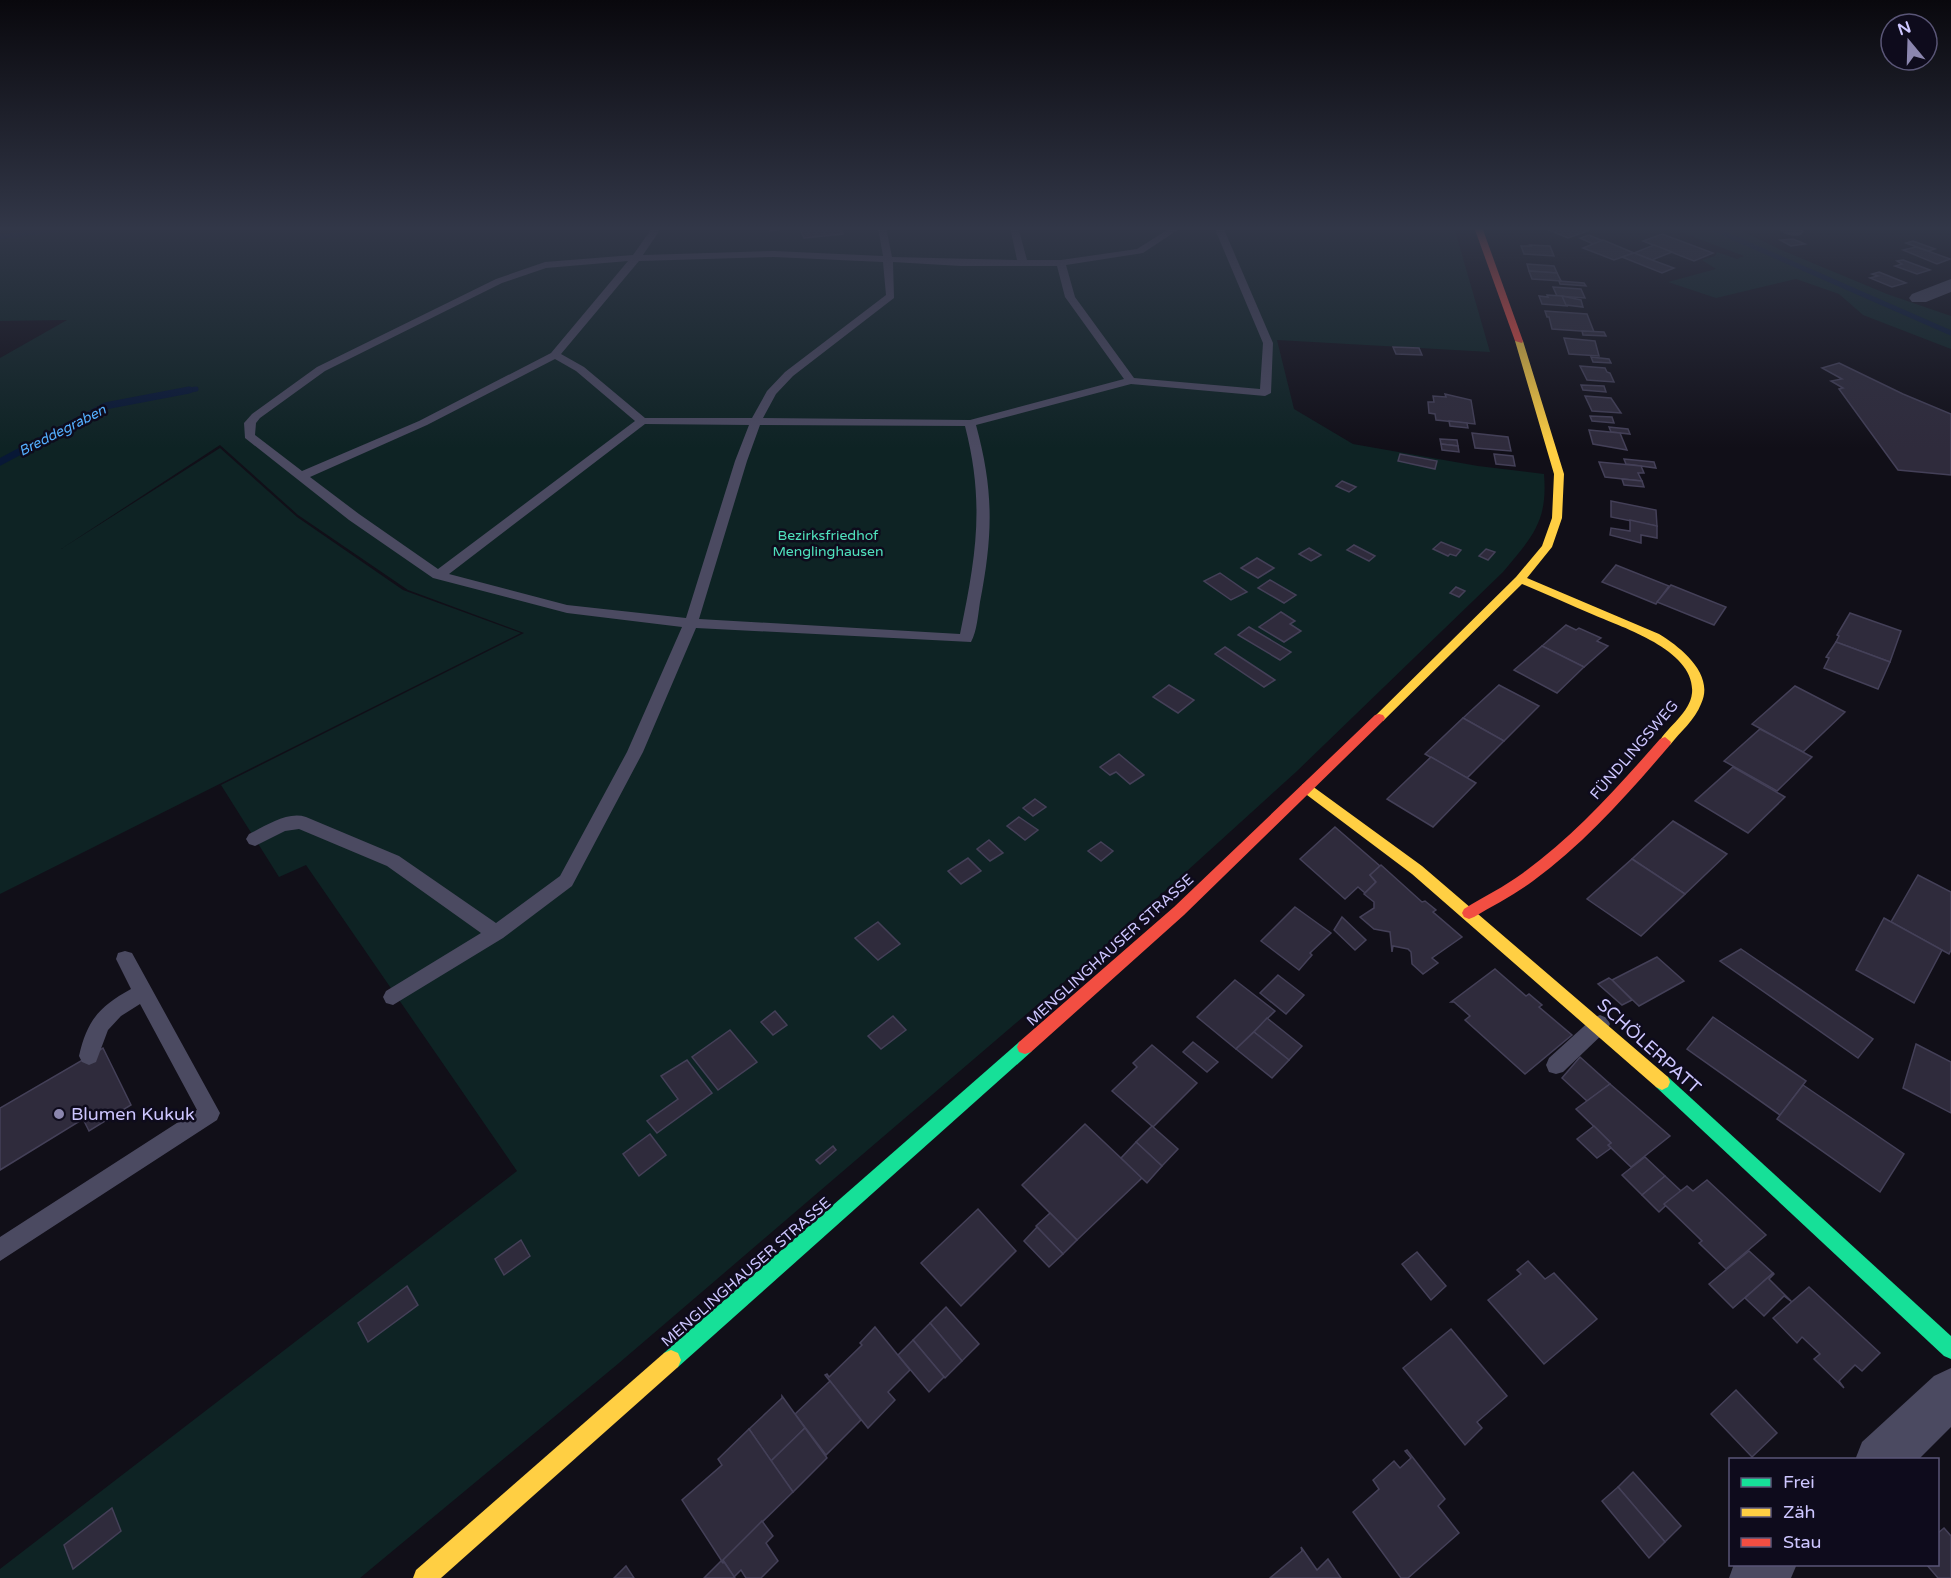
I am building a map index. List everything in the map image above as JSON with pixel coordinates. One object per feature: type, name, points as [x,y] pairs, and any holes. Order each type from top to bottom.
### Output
[{"type":"street","name":"MENGLINGHAUSER STRASSE","points":[[424,1578],[1170,919],[1308,788],[1520,579],[1547,547],[1557,518],[1559,474],[1514,324],[1504,301]]},
{"type":"street","name":"FÜNDLINGSWEG","points":[[1469,913],[1533,874],[1586,829],[1631,783],[1696,704],[1699,693],[1697,681],[1688,663],[1671,646],[1642,631],[1520,579]]},
{"type":"street","name":"SCHÖLERPATT","points":[[1308,788],[1346,813],[1600,1024],[1951,1348]]},
{"type":"street","points":[[1882,1458],[1951,1394]]},
{"type":"street","points":[[1756,1578],[1768,1566]]},
{"type":"lane","points":[[459,301],[321,369],[256,416],[248,430],[249,436],[354,517],[438,575],[567,609],[691,623],[966,639],[982,557],[985,508],[982,471],[970,423]]},
{"type":"lane","points":[[301,476],[423,423],[555,355],[600,301]]},
{"type":"lane","points":[[393,997],[496,933],[566,881],[635,752],[691,623],[756,422],[771,393],[789,374],[885,301]]},
{"type":"lane","points":[[1072,301],[1131,381]]},
{"type":"lane","points":[[438,575],[642,421],[970,423],[1131,381],[1265,393],[1268,343],[1250,301]]},
{"type":"lane","points":[[555,355],[580,369],[642,421]]},
{"type":"lane","points":[[255,838],[282,825],[300,822],[393,861],[496,933]]},
{"type":"lane","points":[[0,1250],[210,1113],[125,958]]},
{"type":"lane","points":[[89,1056],[98,1024],[113,1008],[143,992]]},
{"type":"lane","points":[[1556,1065],[1600,1024]]},
{"type":"green space","name":"Bezirksfriedhof Menglinghausen","points":[[0,301],[1475,301],[1490,352],[1277,340],[1294,409],[1353,444],[1478,466],[1544,474],[1545,491],[1536,528],[1503,572],[1296,772],[1078,970],[619,1363],[360,1578],[0,1578],[0,1569],[517,1171],[306,865],[279,877],[221,785],[524,633],[408,590],[298,515],[220,445],[61,549],[220,448],[297,517],[403,590],[521,633],[0,894],[0,358],[67,320],[0,321]]},
{"type":"green space","points":[[1847,301],[1906,301],[1951,316],[1951,349],[1863,315]]},
{"type":"building","points":[[1541,301],[1564,301],[1567,306],[1542,304]]},
{"type":"building","points":[[1564,301],[1581,301],[1583,307],[1566,305]]},
{"type":"building","points":[[1545,311],[1587,314],[1594,332],[1552,329]]},
{"type":"building","points":[[1582,331],[1604,332],[1606,336],[1583,335]]},
{"type":"building","points":[[1564,338],[1595,341],[1599,356],[1569,354]]},
{"type":"building","points":[[1393,347],[1419,348],[1422,355],[1396,354]]},
{"type":"building","points":[[1591,357],[1609,359],[1611,363],[1593,362]]},
{"type":"building","points":[[1839,363],[1951,414],[1951,475],[1898,470],[1839,389],[1843,388],[1831,381],[1842,379],[1822,368]]},
{"type":"building","points":[[1580,366],[1605,368],[1614,382],[1587,380]]},
{"type":"building","points":[[1581,385],[1604,386],[1606,392],[1583,390]]},
{"type":"building","points":[[1445,394],[1471,400],[1475,424],[1436,420],[1435,414],[1429,413],[1428,402],[1434,402],[1433,396],[1446,397]]},
{"type":"building","points":[[1585,396],[1611,398],[1621,413],[1592,411]]},
{"type":"building","points":[[1590,416],[1612,417],[1614,423],[1592,421]]},
{"type":"building","points":[[1449,421],[1467,423],[1468,428],[1450,426]]},
{"type":"building","points":[[1609,427],[1628,429],[1630,434],[1611,432]]},
{"type":"building","points":[[1589,430],[1620,433],[1627,450],[1593,444]]},
{"type":"building","points":[[1472,433],[1508,437],[1511,451],[1475,448]]},
{"type":"building","points":[[1440,439],[1457,440],[1458,446],[1441,444]]},
{"type":"building","points":[[1441,444],[1458,446],[1459,452],[1442,450]]},
{"type":"building","points":[[1400,454],[1437,461],[1435,469],[1398,461]]},
{"type":"building","points":[[1494,454],[1513,456],[1515,466],[1496,464]]},
{"type":"building","points":[[1624,459],[1654,462],[1656,468],[1626,464]]},
{"type":"building","points":[[1599,462],[1641,466],[1644,473],[1638,473],[1642,481],[1605,477]]},
{"type":"building","points":[[1622,479],[1642,481],[1644,487],[1624,485]]},
{"type":"building","points":[[1342,481],[1356,487],[1349,492],[1336,486]]},
{"type":"building","points":[[1611,501],[1656,510],[1657,526],[1611,517]]},
{"type":"building","points":[[1630,520],[1657,526],[1657,538],[1641,535],[1641,543],[1610,535],[1611,528],[1630,531]]},
{"type":"building","points":[[1441,542],[1461,550],[1456,556],[1450,554],[1448,556],[1433,549]]},
{"type":"building","points":[[1354,545],[1375,556],[1369,561],[1347,550]]},
{"type":"building","points":[[1309,548],[1321,555],[1311,561],[1299,554]]},
{"type":"building","points":[[1486,549],[1495,552],[1488,560],[1479,556]]},
{"type":"building","points":[[1257,558],[1274,568],[1258,578],[1241,568]]},
{"type":"building","points":[[1616,565],[1669,586],[1656,604],[1602,582]]},
{"type":"building","points":[[1220,573],[1247,592],[1231,600],[1204,581]]},
{"type":"building","points":[[1270,580],[1296,595],[1284,603],[1258,588]]},
{"type":"building","points":[[1671,585],[1726,607],[1714,625],[1657,602]]},
{"type":"building","points":[[1456,587],[1465,591],[1459,597],[1450,593]]},
{"type":"building","points":[[1281,612],[1295,621],[1290,624],[1301,631],[1284,642],[1259,627]]},
{"type":"building","points":[[1850,613],[1901,631],[1890,662],[1836,642],[1839,636],[1837,635]]},
{"type":"building","points":[[1566,625],[1601,638],[1597,641],[1608,646],[1584,667],[1542,646]]},
{"type":"building","points":[[1249,627],[1291,652],[1280,660],[1238,635]]},
{"type":"building","points":[[1836,642],[1890,662],[1878,689],[1824,668],[1829,658],[1826,657]]},
{"type":"building","points":[[1542,646],[1584,667],[1557,693],[1514,670]]},
{"type":"building","points":[[1225,647],[1275,680],[1264,687],[1215,654]]},
{"type":"building","points":[[1169,685],[1194,700],[1178,713],[1153,697]]},
{"type":"building","points":[[1499,685],[1539,706],[1504,741],[1463,718]]},
{"type":"building","points":[[1795,686],[1845,712],[1803,752],[1752,724]]},
{"type":"building","points":[[1463,718],[1504,741],[1467,778],[1425,754]]},
{"type":"building","points":[[1760,729],[1812,757],[1777,791],[1724,761]]},
{"type":"building","points":[[1119,754],[1144,775],[1130,784],[1116,772],[1110,775],[1100,767]]},
{"type":"building","points":[[1431,757],[1476,783],[1433,827],[1387,799]]},
{"type":"building","points":[[1733,767],[1785,797],[1748,833],[1695,801]]},
{"type":"building","points":[[1035,799],[1046,807],[1033,816],[1023,808]]},
{"type":"building","points":[[1019,817],[1038,830],[1025,840],[1007,826]]},
{"type":"building","points":[[1673,821],[1727,854],[1685,894],[1632,859]]},
{"type":"building","points":[[1335,827],[1380,866],[1370,875],[1376,882],[1365,893],[1358,887],[1345,899],[1300,859]]},
{"type":"building","points":[[989,840],[1003,853],[990,861],[977,849]]},
{"type":"building","points":[[1101,842],[1113,851],[1101,861],[1088,851]]},
{"type":"building","points":[[968,858],[981,871],[961,884],[948,871]]},
{"type":"building","points":[[1632,859],[1685,894],[1641,936],[1587,899]]},
{"type":"building","points":[[1381,865],[1422,902],[1425,901],[1436,910],[1433,912],[1462,937],[1432,958],[1438,963],[1423,974],[1412,964],[1411,952],[1408,949],[1393,946],[1392,952],[1390,932],[1374,929],[1360,917],[1374,908],[1374,902],[1364,894],[1376,882],[1370,875]]},
{"type":"building","points":[[1918,875],[1951,892],[1951,950],[1949,954],[1891,922]]},
{"type":"building","points":[[1295,907],[1331,933],[1310,953],[1312,955],[1299,970],[1261,941]]},
{"type":"building","points":[[1342,917],[1366,940],[1355,950],[1334,930]]},
{"type":"building","points":[[1884,918],[1942,950],[1914,1003],[1856,970]]},
{"type":"building","points":[[878,922],[900,944],[878,960],[855,938]]},
{"type":"building","points":[[1741,949],[1873,1039],[1858,1058],[1720,961]]},
{"type":"building","points":[[1657,957],[1684,981],[1639,1006],[1612,980]]},
{"type":"building","points":[[1495,969],[1526,996],[1529,994],[1542,1005],[1539,1007],[1572,1035],[1525,1074],[1465,1020],[1470,1016],[1451,1002]]},
{"type":"building","points":[[1278,975],[1304,995],[1286,1014],[1260,993]]},
{"type":"building","points":[[1609,978],[1632,1000],[1622,1005],[1598,984]]},
{"type":"building","points":[[1235,980],[1275,1011],[1236,1049],[1197,1017]]},
{"type":"building","points":[[775,1011],[787,1025],[773,1035],[761,1022]]},
{"type":"building","points":[[893,1016],[906,1030],[881,1049],[868,1036]]},
{"type":"building","points":[[1713,1017],[1806,1081],[1780,1115],[1687,1049]]},
{"type":"building","points":[[1267,1018],[1302,1046],[1289,1060],[1254,1032]]},
{"type":"building","points":[[730,1030],[757,1062],[718,1090],[692,1057]]},
{"type":"building","points":[[1254,1032],[1289,1060],[1272,1078],[1236,1049]]},
{"type":"building","points":[[1193,1042],[1218,1062],[1207,1072],[1183,1052]]},
{"type":"building","points":[[1916,1044],[1951,1062],[1951,1113],[1903,1088]]},
{"type":"building","points":[[1152,1045],[1197,1083],[1153,1127],[1112,1091],[1137,1067],[1133,1063]]},
{"type":"building","name":"Blumen Kukuk","points":[[103,1048],[131,1105],[89,1131],[83,1119],[0,1170],[0,1108]]},
{"type":"building","points":[[1580,1057],[1610,1084],[1587,1101],[1562,1078]]},
{"type":"building","points":[[687,1060],[712,1093],[657,1133],[647,1121],[678,1099],[661,1076]]},
{"type":"building","points":[[1610,1084],[1670,1136],[1631,1167],[1608,1145],[1611,1143],[1576,1109]]},
{"type":"building","points":[[1803,1085],[1904,1154],[1880,1192],[1777,1119]]},
{"type":"building","points":[[1085,1124],[1142,1178],[1077,1240],[1022,1185]]},
{"type":"building","points":[[1152,1126],[1178,1149],[1162,1166],[1136,1142]]},
{"type":"building","points":[[1594,1126],[1611,1143],[1608,1145],[1611,1148],[1597,1158],[1577,1139]]},
{"type":"building","points":[[650,1134],[666,1155],[639,1176],[623,1154]]},
{"type":"building","points":[[1136,1142],[1162,1166],[1147,1183],[1121,1158]]},
{"type":"building","points":[[833,1146],[836,1150],[820,1164],[816,1160]]},
{"type":"building","points":[[1645,1157],[1665,1176],[1642,1195],[1622,1175]]},
{"type":"building","points":[[1665,1176],[1681,1191],[1659,1212],[1642,1195]]},
{"type":"building","points":[[1707,1180],[1766,1235],[1726,1269],[1699,1243],[1702,1241],[1664,1204],[1687,1186],[1693,1191]]},
{"type":"building","points":[[978,1209],[1016,1251],[961,1306],[921,1263]]},
{"type":"building","points":[[1050,1213],[1077,1240],[1063,1254],[1036,1226]]},
{"type":"building","points":[[1037,1227],[1063,1254],[1049,1267],[1024,1241]]},
{"type":"building","points":[[521,1240],[530,1256],[504,1275],[495,1259]]},
{"type":"building","points":[[1749,1251],[1773,1273],[1733,1308],[1709,1284]]},
{"type":"building","points":[[1417,1252],[1446,1286],[1431,1300],[1402,1264]]},
{"type":"building","points":[[1528,1261],[1545,1279],[1554,1273],[1597,1319],[1544,1364],[1488,1300],[1521,1274],[1517,1270]]},
{"type":"building","points":[[1773,1273],[1769,1279],[1792,1302],[1784,1296],[1764,1316],[1745,1298]]},
{"type":"building","points":[[407,1286],[418,1305],[368,1342],[358,1323]]},
{"type":"building","points":[[1809,1287],[1880,1353],[1862,1371],[1855,1365],[1839,1381],[1844,1388],[1814,1359],[1820,1354],[1802,1337],[1797,1343],[1773,1318]]},
{"type":"building","points":[[946,1307],[979,1344],[962,1361],[930,1323]]},
{"type":"building","points":[[930,1323],[962,1361],[945,1378],[913,1340]]},
{"type":"building","points":[[875,1327],[910,1370],[888,1392],[895,1400],[868,1428],[825,1375],[829,1377],[862,1345],[860,1343]]},
{"type":"building","points":[[1451,1329],[1507,1396],[1477,1422],[1482,1428],[1465,1445],[1403,1368]]},
{"type":"building","points":[[913,1340],[944,1377],[929,1392],[898,1355]]},
{"type":"building","points":[[830,1381],[861,1420],[826,1455],[795,1414]]},
{"type":"building","points":[[1736,1390],[1777,1433],[1752,1457],[1711,1414]]},
{"type":"building","points":[[782,1396],[805,1428],[771,1461],[749,1429]]},
{"type":"building","points":[[805,1428],[827,1458],[793,1492],[771,1461]]},
{"type":"building","points":[[749,1429],[793,1492],[723,1560],[723,1563],[682,1500],[722,1465],[718,1459]]},
{"type":"building","points":[[1407,1450],[1445,1499],[1438,1506],[1459,1533],[1408,1578],[1401,1578],[1353,1512],[1379,1489],[1373,1480],[1394,1461],[1400,1468],[1411,1458],[1405,1451]]},
{"type":"building","points":[[1633,1472],[1681,1526],[1665,1542],[1618,1487]]},
{"type":"building","points":[[1618,1487],[1665,1542],[1649,1558],[1602,1501]]},
{"type":"building","points":[[112,1508],[121,1531],[73,1569],[64,1545]]},
{"type":"building","points":[[762,1521],[773,1536],[766,1543],[778,1561],[761,1578],[746,1578],[741,1570],[734,1577],[723,1560]]},
{"type":"building","points":[[1944,1528],[1951,1536],[1951,1578],[1938,1578],[1928,1566],[1939,1566],[1939,1532]]},
{"type":"building","points":[[1301,1547],[1317,1570],[1328,1559],[1341,1578],[1270,1578],[1302,1551]]},
{"type":"building","points":[[721,1561],[735,1578],[704,1578]]},
{"type":"building","points":[[626,1566],[634,1578],[614,1578]]},
{"type":"waterway","points":[[1877,301],[1951,333]]},
{"type":"waterway","name":"Breddegraben","points":[[181,392],[196,389]]},
{"type":"waterway","name":"Breddegraben","points":[[0,462],[105,406],[189,390]]},
{"type":"traffic: fast","points":[[671,1360],[1025,1047]]},
{"type":"traffic: fast","points":[[1662,1082],[1951,1349]]},
{"type":"traffic: slow","points":[[1379,718],[1520,579],[1547,547],[1557,518],[1559,474],[1519,341]]},
{"type":"traffic: slow","points":[[1520,579],[1655,637],[1681,656],[1694,675],[1698,685],[1698,695],[1692,710],[1665,742]]},
{"type":"traffic: slow","points":[[1308,788],[1417,870],[1662,1082]]},
{"type":"traffic: slow","points":[[424,1578],[671,1360]]},
{"type":"traffic: jam","points":[[1504,301],[1519,341]]},
{"type":"traffic: jam","points":[[1025,1047],[1179,911],[1379,718]]},
{"type":"traffic: jam","points":[[1469,913],[1521,882],[1566,847],[1617,796],[1665,742]]},
{"type":"place","name":"Blumen Kukuk","points":[[59,1114]]}]
